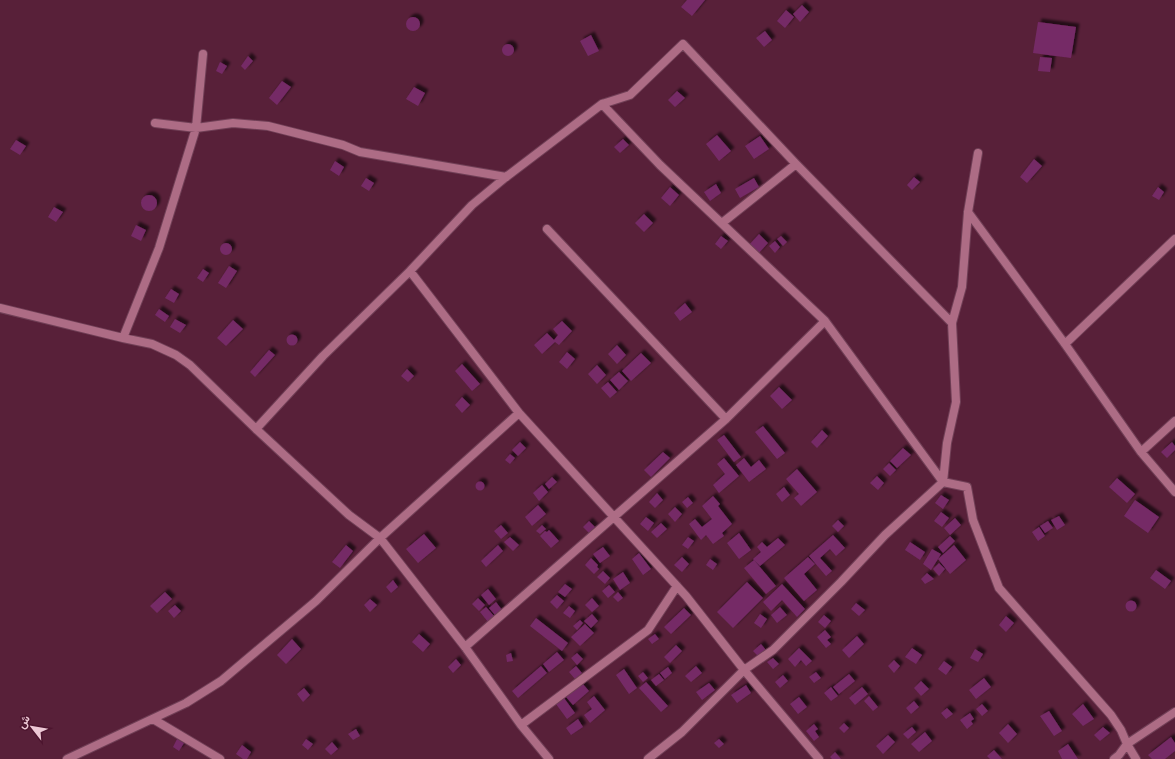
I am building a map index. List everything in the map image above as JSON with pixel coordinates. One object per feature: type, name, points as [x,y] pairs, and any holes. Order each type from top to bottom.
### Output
[{"type":"street","points":[[256,429],[322,356],[410,270],[472,205],[506,177],[602,104],[630,94],[683,44],[796,164],[952,323]]},
{"type":"street","points":[[123,338],[159,248],[196,128],[203,54]]},
{"type":"street","points":[[602,104],[660,165],[825,321],[943,482],[967,487],[973,520],[999,588],[1111,715],[1121,730],[1136,759]]},
{"type":"street","points":[[155,123],[196,128],[233,123],[268,126],[343,145],[360,152],[506,177]]},
{"type":"street","points":[[648,759],[682,732],[744,670],[773,650],[841,582],[885,535],[943,482],[947,443],[956,402],[952,323],[962,287],[968,212],[978,153]]},
{"type":"street","points":[[722,223],[796,164]]},
{"type":"street","points":[[968,212],[1065,344],[1141,452],[1175,492]]},
{"type":"street","points":[[547,229],[726,418]]},
{"type":"street","points":[[1065,344],[1175,239]]},
{"type":"street","points":[[410,270],[519,413],[677,586],[744,670],[819,759]]},
{"type":"street","points":[[0,308],[152,344],[190,365],[349,516],[380,538],[465,647],[520,725],[549,759]]},
{"type":"street","points":[[465,647],[612,516],[726,418],[825,321]]},
{"type":"street","points":[[67,759],[186,703],[221,681],[316,601],[380,538],[519,413]]},
{"type":"street","points":[[1141,452],[1175,421]]},
{"type":"street","points":[[520,725],[648,630],[677,586]]},
{"type":"street","points":[[1114,759],[1127,744],[1175,712]]},
{"type":"street","points":[[153,719],[220,759]]},
{"type":"building","points":[[687,0],[705,0],[692,16],[681,7]]},
{"type":"building","points":[[802,5],[809,12],[800,22],[793,14]]},
{"type":"building","points":[[786,10],[794,17],[785,28],[777,21]]},
{"type":"building","points":[[413,17],[418,19],[420,24],[418,29],[413,31],[408,29],[406,24],[408,19]]},
{"type":"building","points":[[1038,22],[1076,27],[1071,58],[1033,53]]},
{"type":"building","points":[[765,31],[772,40],[764,47],[756,38]]},
{"type":"building","points":[[591,35],[599,51],[588,56],[580,41]]},
{"type":"building","points":[[506,44],[510,44],[514,50],[510,56],[506,56],[502,52],[502,48]]},
{"type":"building","points":[[248,56],[253,61],[245,70],[241,66]]},
{"type":"building","points":[[1040,57],[1052,58],[1050,72],[1038,71]]},
{"type":"building","points":[[220,62],[227,66],[222,74],[216,71]]},
{"type":"building","points":[[282,81],[291,87],[277,105],[269,98]]},
{"type":"building","points":[[414,87],[425,93],[418,106],[406,99]]},
{"type":"building","points":[[677,91],[685,98],[675,107],[668,100]]},
{"type":"building","points":[[717,135],[731,151],[719,161],[706,144]]},
{"type":"building","points":[[760,136],[769,149],[754,159],[745,146]]},
{"type":"building","points":[[623,139],[629,145],[620,153],[614,147]]},
{"type":"building","points":[[16,140],[26,146],[20,155],[10,149]]},
{"type":"building","points":[[1034,159],[1042,166],[1027,183],[1020,177]]},
{"type":"building","points":[[335,161],[344,167],[339,176],[330,170]]},
{"type":"building","points":[[914,177],[920,182],[912,190],[907,185]]},
{"type":"building","points":[[366,178],[374,183],[369,191],[361,186]]},
{"type":"building","points":[[754,178],[759,187],[740,198],[735,189]]},
{"type":"building","points":[[716,184],[721,193],[710,201],[704,192]]},
{"type":"building","points":[[670,187],[679,195],[670,206],[661,198]]},
{"type":"building","points":[[1158,187],[1164,192],[1159,200],[1152,196]]},
{"type":"building","points":[[149,195],[155,197],[157,203],[155,209],[149,211],[143,209],[141,203],[143,197]]},
{"type":"building","points":[[54,207],[63,212],[56,222],[48,217]]},
{"type":"building","points":[[644,214],[653,223],[644,232],[635,223]]},
{"type":"building","points":[[136,225],[146,230],[141,241],[131,236]]},
{"type":"building","points":[[759,234],[768,243],[758,254],[749,245]]},
{"type":"building","points":[[721,236],[728,241],[721,249],[715,244]]},
{"type":"building","points":[[781,236],[787,242],[783,246],[777,239]]},
{"type":"building","points":[[775,241],[780,247],[775,253],[769,246]]},
{"type":"building","points":[[224,243],[228,243],[232,249],[228,255],[224,255],[220,251],[220,247]]},
{"type":"building","points":[[229,266],[237,271],[226,288],[218,283]]},
{"type":"building","points":[[203,269],[209,273],[203,282],[197,278]]},
{"type":"building","points":[[171,289],[179,294],[174,303],[165,298]]},
{"type":"building","points":[[685,303],[692,312],[680,321],[674,313]]},
{"type":"building","points":[[159,309],[169,316],[165,322],[155,315]]},
{"type":"building","points":[[175,319],[186,325],[180,333],[170,327]]},
{"type":"building","points":[[233,320],[243,329],[226,346],[217,338]]},
{"type":"building","points":[[562,321],[572,331],[559,345],[555,342],[542,354],[534,345],[547,333],[554,340],[558,335],[553,329]]},
{"type":"building","points":[[292,334],[296,336],[298,340],[296,344],[292,346],[288,344],[286,340],[288,336]]},
{"type":"building","points":[[617,345],[626,355],[617,364],[608,354]]},
{"type":"building","points":[[269,350],[275,355],[255,377],[250,372]]},
{"type":"building","points":[[567,352],[575,359],[567,369],[559,362]]},
{"type":"building","points":[[641,353],[651,363],[631,381],[622,371]]},
{"type":"building","points":[[462,364],[480,384],[472,391],[455,371]]},
{"type":"building","points":[[597,365],[606,375],[597,384],[588,374]]},
{"type":"building","points":[[407,369],[414,376],[408,382],[401,376]]},
{"type":"building","points":[[619,372],[628,381],[619,390],[610,380]]},
{"type":"building","points":[[608,382],[617,392],[610,398],[601,388]]},
{"type":"building","points":[[779,387],[792,400],[782,409],[770,396]]},
{"type":"building","points":[[462,397],[470,405],[462,413],[455,405]]},
{"type":"building","points":[[763,426],[785,453],[777,459],[755,432]]},
{"type":"building","points":[[822,430],[828,436],[817,448],[811,442]]},
{"type":"building","points":[[724,435],[741,457],[734,462],[717,440]]},
{"type":"building","points":[[520,442],[526,448],[518,456],[512,450]]},
{"type":"building","points":[[1172,442],[1175,446],[1175,450],[1167,458],[1161,452]]},
{"type":"building","points":[[903,448],[911,455],[897,468],[890,461]]},
{"type":"building","points":[[663,452],[670,458],[651,477],[644,470]]},
{"type":"building","points":[[510,454],[515,458],[510,464],[505,460]]},
{"type":"building","points":[[724,458],[739,476],[719,493],[713,485],[725,474],[717,464]]},
{"type":"building","points":[[744,458],[751,467],[759,460],[766,469],[749,482],[736,465]]},
{"type":"building","points":[[889,463],[896,470],[890,476],[883,469]]},
{"type":"building","points":[[797,469],[817,492],[801,506],[794,498],[799,494],[786,479]]},
{"type":"building","points":[[877,476],[884,483],[878,490],[870,483]]},
{"type":"building","points":[[552,477],[557,482],[549,489],[545,484]]},
{"type":"building","points":[[1117,478],[1135,494],[1127,503],[1109,487]]},
{"type":"building","points":[[480,481],[485,486],[480,491],[475,486]]},
{"type":"building","points":[[542,485],[548,492],[539,501],[533,493]]},
{"type":"building","points":[[784,487],[790,495],[782,502],[776,494]]},
{"type":"building","points":[[657,493],[663,500],[655,508],[649,502]]},
{"type":"building","points":[[941,495],[949,500],[943,509],[935,503]]},
{"type":"building","points":[[713,496],[720,504],[718,506],[732,524],[722,533],[724,536],[713,544],[706,535],[701,540],[689,524],[695,519],[702,527],[712,519],[702,506]]},
{"type":"building","points":[[688,497],[693,503],[687,508],[682,502]]},
{"type":"building","points":[[1135,500],[1159,517],[1148,533],[1124,516]]},
{"type":"building","points":[[538,505],[546,514],[532,526],[525,517]]},
{"type":"building","points":[[675,507],[682,514],[675,522],[668,514]]},
{"type":"building","points":[[941,512],[949,518],[942,527],[934,521]]},
{"type":"building","points":[[1059,516],[1065,525],[1057,530],[1051,520]]},
{"type":"building","points":[[646,517],[654,523],[648,531],[640,524]]},
{"type":"building","points":[[955,518],[961,525],[950,535],[944,528]]},
{"type":"building","points":[[838,520],[844,526],[838,532],[832,526]]},
{"type":"building","points":[[589,521],[595,527],[589,533],[583,527]]},
{"type":"building","points":[[1048,521],[1053,528],[1045,533],[1040,526]]},
{"type":"building","points":[[661,523],[667,529],[657,538],[651,532]]},
{"type":"building","points":[[501,525],[508,533],[501,539],[494,531]]},
{"type":"building","points":[[542,525],[546,529],[540,534],[536,531]]},
{"type":"building","points":[[1039,527],[1045,536],[1038,541],[1032,532]]},
{"type":"building","points":[[549,530],[559,541],[551,548],[540,536],[545,531],[547,532]]},
{"type":"building","points":[[739,533],[751,550],[739,559],[727,543]]},
{"type":"building","points":[[424,534],[436,548],[418,563],[406,549]]},
{"type":"building","points":[[833,535],[845,548],[836,556],[830,549],[820,558],[832,571],[826,576],[809,556]]},
{"type":"building","points":[[950,536],[955,541],[943,553],[938,547]]},
{"type":"building","points":[[510,537],[519,545],[513,551],[504,542]]},
{"type":"building","points":[[688,537],[694,541],[688,549],[682,545]]},
{"type":"building","points":[[778,538],[785,545],[760,566],[753,559],[761,552],[757,547],[762,542],[767,547]]},
{"type":"building","points":[[910,542],[925,552],[920,560],[905,550]]},
{"type":"building","points":[[346,545],[353,551],[340,568],[332,562]]},
{"type":"building","points":[[498,545],[503,551],[486,567],[481,561]]},
{"type":"building","points":[[954,545],[966,560],[950,574],[938,559]]},
{"type":"building","points":[[603,547],[610,556],[600,563],[593,554]]},
{"type":"building","points":[[932,549],[941,554],[931,570],[923,564]]},
{"type":"building","points":[[639,553],[651,569],[643,575],[632,559]]},
{"type":"building","points":[[682,557],[689,564],[682,572],[674,565]]},
{"type":"building","points":[[808,557],[815,564],[804,574],[817,590],[804,601],[784,578]]},
{"type":"building","points":[[591,558],[598,565],[597,567],[599,569],[594,574],[585,565]]},
{"type":"building","points":[[710,559],[717,564],[713,570],[706,565]]},
{"type":"building","points":[[754,560],[776,586],[766,594],[744,568]]},
{"type":"building","points":[[939,563],[945,569],[939,576],[933,569]]},
{"type":"building","points":[[1156,570],[1171,581],[1165,589],[1150,578]]},
{"type":"building","points":[[603,571],[610,578],[605,584],[597,577]]},
{"type":"building","points":[[623,572],[630,583],[620,590],[613,579]]},
{"type":"building","points":[[927,573],[934,579],[925,584],[921,579]]},
{"type":"building","points":[[393,580],[398,587],[391,593],[386,587]]},
{"type":"building","points":[[747,582],[763,598],[733,628],[717,612]]},
{"type":"building","points":[[565,584],[572,589],[565,597],[558,592]]},
{"type":"building","points":[[782,584],[805,609],[797,617],[782,600],[771,611],[763,602]]},
{"type":"building","points":[[609,585],[615,592],[608,598],[602,591]]},
{"type":"building","points":[[488,589],[496,599],[489,605],[481,595]]},
{"type":"building","points":[[165,592],[172,599],[157,613],[150,606]]},
{"type":"building","points":[[618,592],[623,598],[618,602],[613,597]]},
{"type":"building","points":[[557,595],[564,601],[557,609],[550,602]]},
{"type":"building","points":[[478,598],[485,605],[479,611],[472,604]]},
{"type":"building","points":[[592,598],[599,606],[592,612],[585,605]]},
{"type":"building","points":[[370,599],[377,605],[370,612],[364,605]]},
{"type":"building","points":[[1131,600],[1135,602],[1137,606],[1135,610],[1131,612],[1127,610],[1125,606],[1127,602]]},
{"type":"building","points":[[496,602],[502,610],[495,615],[489,608]]},
{"type":"building","points":[[856,603],[865,610],[859,616],[851,609]]},
{"type":"building","points":[[175,605],[181,611],[174,618],[168,611]]},
{"type":"building","points":[[569,606],[575,611],[570,618],[563,613]]},
{"type":"building","points":[[486,607],[494,616],[488,622],[480,612]]},
{"type":"building","points":[[780,607],[787,615],[777,623],[771,615]]},
{"type":"building","points":[[684,608],[691,615],[671,634],[664,627]]},
{"type":"building","points":[[592,614],[598,621],[591,628],[584,621]]},
{"type":"building","points":[[760,614],[767,619],[761,628],[754,623]]},
{"type":"building","points":[[824,615],[831,621],[825,628],[818,622]]},
{"type":"building","points":[[1006,616],[1014,623],[1006,632],[999,625]]},
{"type":"building","points":[[536,618],[568,643],[562,651],[530,626]]},
{"type":"building","points":[[580,620],[583,623],[577,630],[573,626]]},
{"type":"building","points":[[585,624],[594,633],[580,646],[571,637]]},
{"type":"building","points":[[825,630],[831,637],[827,640],[831,644],[826,648],[817,637]]},
{"type":"building","points":[[419,634],[430,644],[423,652],[412,642]]},
{"type":"building","points":[[655,634],[659,639],[652,644],[648,639]]},
{"type":"building","points":[[857,636],[864,644],[849,658],[842,650]]},
{"type":"building","points":[[292,639],[301,649],[286,664],[277,655]]},
{"type":"building","points":[[761,644],[766,650],[759,657],[753,651]]},
{"type":"building","points":[[676,645],[682,651],[670,663],[664,657]]},
{"type":"building","points":[[799,648],[812,661],[806,666],[801,660],[795,667],[788,659]]},
{"type":"building","points":[[912,648],[922,655],[916,664],[905,657]]},
{"type":"building","points":[[975,649],[983,654],[978,662],[970,658]]},
{"type":"building","points":[[557,652],[564,660],[549,672],[543,664]]},
{"type":"building","points":[[511,653],[513,661],[507,662],[506,655]]},
{"type":"building","points":[[577,653],[583,659],[577,665],[571,658]]},
{"type":"building","points":[[773,658],[779,664],[773,669],[767,662]]},
{"type":"building","points":[[456,659],[461,665],[453,673],[448,667]]},
{"type":"building","points":[[894,660],[900,666],[894,673],[888,666]]},
{"type":"building","points":[[944,661],[952,667],[946,675],[938,669]]},
{"type":"building","points":[[541,666],[547,673],[518,698],[512,691]]},
{"type":"building","points":[[576,666],[582,673],[575,679],[569,672]]},
{"type":"building","points":[[696,666],[702,673],[691,682],[685,676]]},
{"type":"building","points":[[668,667],[672,673],[665,679],[660,673]]},
{"type":"building","points":[[624,669],[637,688],[629,694],[616,675]]},
{"type":"building","points":[[643,672],[648,678],[643,682],[638,676]]},
{"type":"building","points":[[816,672],[821,678],[814,683],[809,677]]},
{"type":"building","points":[[659,674],[664,680],[656,686],[651,680]]},
{"type":"building","points":[[849,674],[855,681],[839,694],[833,687]]},
{"type":"building","points":[[783,675],[788,681],[780,688],[775,682]]},
{"type":"building","points":[[984,678],[991,687],[976,699],[969,690]]},
{"type":"building","points":[[921,681],[929,689],[921,696],[914,688]]},
{"type":"building","points":[[646,682],[668,706],[661,712],[639,688]]},
{"type":"building","points":[[582,683],[589,691],[573,705],[566,697]]},
{"type":"building","points":[[709,683],[715,690],[702,700],[696,692]]},
{"type":"building","points":[[746,685],[751,693],[737,703],[731,695]]},
{"type":"building","points":[[831,687],[838,696],[831,701],[824,693]]},
{"type":"building","points":[[862,687],[868,694],[855,705],[849,698]]},
{"type":"building","points":[[304,688],[310,695],[303,702],[297,694]]},
{"type":"building","points":[[594,696],[605,710],[590,723],[584,715],[592,709],[587,702]]},
{"type":"building","points":[[869,696],[878,707],[873,711],[864,701]]},
{"type":"building","points":[[799,697],[807,707],[798,714],[790,704]]},
{"type":"building","points":[[564,698],[575,713],[567,719],[556,704]]},
{"type":"building","points":[[914,701],[919,707],[911,714],[906,708]]},
{"type":"building","points":[[982,704],[988,711],[982,716],[976,709]]},
{"type":"building","points":[[1083,704],[1094,719],[1083,726],[1072,714]]},
{"type":"building","points":[[947,708],[953,714],[946,719],[941,713]]},
{"type":"building","points":[[1049,711],[1062,731],[1054,736],[1040,716]]},
{"type":"building","points":[[970,713],[974,719],[971,721],[973,724],[967,729],[960,720]]},
{"type":"building","points":[[578,719],[583,727],[571,735],[566,728]]},
{"type":"building","points":[[844,723],[849,728],[844,733],[839,728]]},
{"type":"building","points":[[814,724],[818,729],[815,731],[819,737],[814,741],[806,731]]},
{"type":"building","points":[[1008,724],[1017,734],[1008,743],[999,733]]},
{"type":"building","points":[[912,727],[916,732],[908,739],[903,734]]},
{"type":"building","points":[[1103,727],[1110,733],[1100,741],[1094,735]]},
{"type":"building","points":[[356,729],[360,736],[353,740],[348,734]]},
{"type":"building","points":[[925,732],[932,741],[919,752],[911,744]]},
{"type":"building","points":[[888,735],[895,742],[883,754],[876,746]]},
{"type":"building","points":[[1171,737],[1175,743],[1175,751],[1165,759],[1152,759],[1148,755]]},
{"type":"building","points":[[177,739],[184,743],[179,751],[173,747]]},
{"type":"building","points":[[306,739],[313,744],[308,750],[302,745]]},
{"type":"building","points":[[719,739],[724,744],[719,748],[714,743]]},
{"type":"building","points":[[332,742],[338,749],[331,755],[325,749]]},
{"type":"building","points":[[1068,744],[1078,759],[1062,759],[1058,751]]},
{"type":"building","points":[[242,745],[251,752],[247,759],[243,759],[236,754]]},
{"type":"building","points":[[994,750],[1002,759],[990,759],[987,756]]},
{"type":"building","points":[[835,752],[841,759],[832,759],[830,757]]}]
